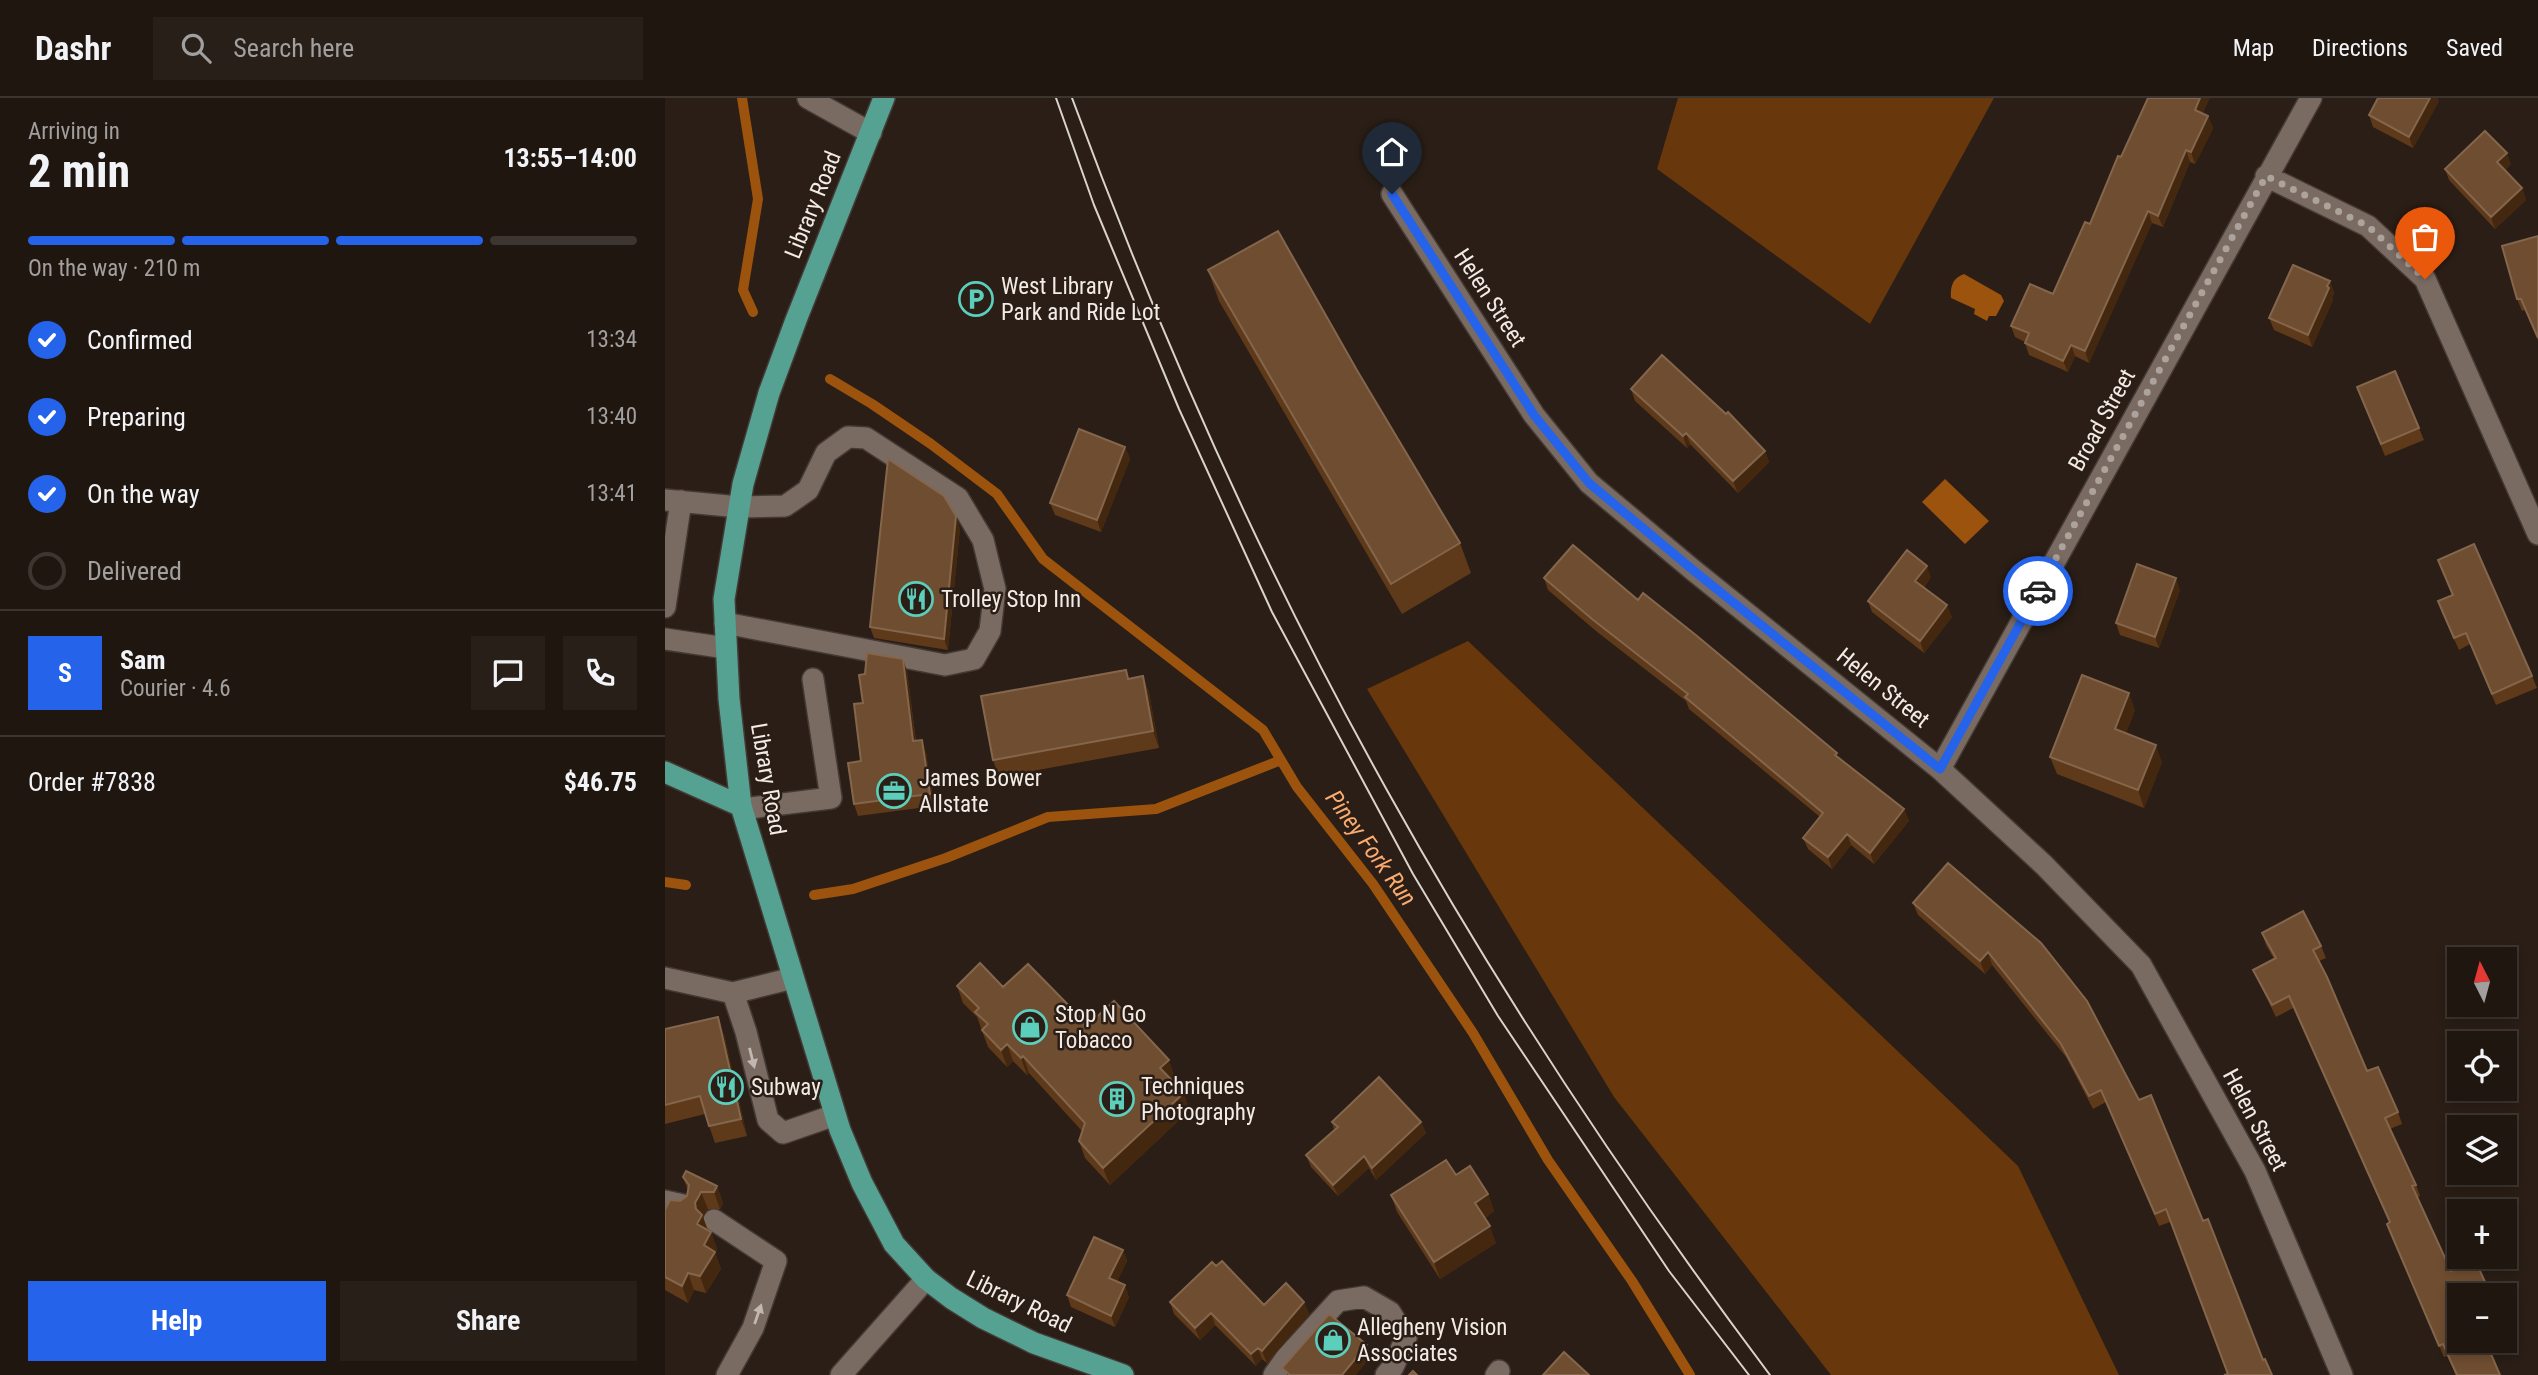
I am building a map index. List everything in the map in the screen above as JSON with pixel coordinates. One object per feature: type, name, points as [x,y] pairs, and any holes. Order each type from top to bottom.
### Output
[{"type":"main road","name":"Library Road","points":[[884,98],[769,393],[743,484],[724,599],[729,699],[741,808],[835,1115],[859,1176],[894,1244],[926,1279],[983,1318],[1034,1343],[1123,1375]]},
{"type":"main road","points":[[665,772],[741,808]]},
{"type":"street","points":[[808,98],[871,133]]},
{"type":"street","name":"Broad Street","points":[[1940,769],[2311,98]]},
{"type":"street","points":[[2266,176],[2368,226],[2425,279],[2538,534]]},
{"type":"street","name":"Helen Street","points":[[1392,194],[1534,415],[1589,483],[1940,769],[2044,865],[2141,965],[2255,1171],[2342,1375]]},
{"type":"street","points":[[665,607],[673,500],[739,507],[785,506],[808,489],[826,453],[848,436],[866,438],[958,498],[983,540],[995,589],[990,631],[974,659],[945,665],[725,623]]},
{"type":"street","points":[[665,639],[726,648]]},
{"type":"street","points":[[741,808],[831,798],[813,679]]},
{"type":"street","points":[[665,978],[733,993],[793,978]]},
{"type":"street","points":[[733,993],[746,1032],[768,1120],[783,1133],[835,1115]]},
{"type":"street","points":[[714,1220],[776,1261],[753,1328],[727,1375]]},
{"type":"street","points":[[841,1375],[926,1279]]},
{"type":"street","points":[[1274,1375],[1338,1301],[1364,1297],[1389,1312],[1406,1338],[1393,1367],[1386,1375]]},
{"type":"shaded area","points":[[1678,98],[1994,98],[1870,324],[1657,169]]},
{"type":"shaded area","points":[[1964,274],[2001,295],[2004,301],[1996,316],[1989,316],[1987,321],[1974,314],[1975,309],[1951,298],[1953,283]]},
{"type":"shaded area","points":[[1945,479],[1989,521],[1965,544],[1922,502]]},
{"type":"shaded area","points":[[1468,641],[2018,1166],[2119,1375],[1831,1375],[1614,1097],[1367,689]]},
{"type":"building","points":[[2148,98],[2200,98],[2195,110],[2208,116],[2191,152],[2186,150],[2158,216],[2148,211],[2085,351],[2071,345],[2063,361],[2025,343],[2029,333],[2011,326],[2030,284],[2053,294],[2085,222],[2090,224],[2118,156],[2121,157]]},
{"type":"building","points":[[2378,98],[2430,98],[2409,137],[2369,115]]},
{"type":"building","points":[[2485,131],[2507,153],[2497,162],[2522,188],[2491,217],[2445,169]]},
{"type":"building","points":[[1278,231],[1460,543],[1391,584],[1208,270]]},
{"type":"building","points":[[2538,236],[2538,338],[2521,299],[2517,299],[2502,246]]},
{"type":"building","points":[[2293,265],[2330,281],[2308,335],[2269,318]]},
{"type":"building","points":[[1662,355],[1726,414],[1728,412],[1765,451],[1733,481],[1686,433],[1683,436],[1631,389]]},
{"type":"building","points":[[2395,371],[2419,428],[2381,444],[2357,387]]},
{"type":"building","points":[[1079,429],[1125,447],[1097,520],[1050,503]]},
{"type":"building","name":"Trolley Stop Inn","points":[[888,459],[944,496],[956,516],[944,639],[870,627]]},
{"type":"building","points":[[2474,544],[2532,676],[2492,694],[2466,633],[2454,638],[2438,601],[2453,595],[2438,560]]},
{"type":"building","points":[[1573,545],[1638,600],[1643,593],[1697,636],[1837,753],[1835,755],[1904,809],[1870,853],[1847,834],[1828,857],[1803,838],[1823,813],[1685,697],[1688,694],[1544,578]]},
{"type":"building","points":[[1907,550],[1927,566],[1915,581],[1947,605],[1920,641],[1868,601]]},
{"type":"building","points":[[2137,564],[2176,578],[2155,637],[2116,623]]},
{"type":"building","points":[[867,653],[903,659],[913,741],[922,740],[930,794],[854,804],[848,763],[861,761],[854,704],[863,703],[859,675],[865,674]]},
{"type":"building","points":[[1126,670],[1128,679],[1143,676],[1153,731],[993,760],[981,696]]},
{"type":"building","points":[[2082,675],[2129,693],[2115,729],[2156,745],[2138,790],[2050,757]]},
{"type":"building","points":[[1948,863],[2041,943],[2087,1001],[2139,1100],[2151,1095],[2203,1221],[2208,1219],[2263,1360],[2265,1359],[2272,1375],[2224,1375],[2228,1374],[2166,1209],[2155,1214],[2101,1090],[2089,1096],[2061,1044],[1988,952],[1980,961],[1913,903]]},
{"type":"building","points":[[2303,911],[2321,946],[2313,950],[2367,1071],[2378,1067],[2398,1112],[2385,1118],[2416,1185],[2412,1186],[2447,1262],[2447,1269],[2479,1269],[2486,1283],[2447,1283],[2447,1353],[2443,1344],[2439,1346],[2387,1224],[2390,1222],[2289,996],[2272,1005],[2253,970],[2276,958],[2262,933]]},
{"type":"building","points":[[980,963],[1003,987],[1028,964],[1088,1025],[1114,1001],[1169,1060],[1160,1068],[1184,1093],[1103,1168],[1079,1141],[1085,1123],[1023,1056],[1021,1058],[1007,1044],[1001,1050],[982,1030],[988,1024],[975,1012],[979,1008],[957,986]]},
{"type":"building","points":[[718,1017],[741,1119],[709,1126],[700,1096],[665,1105],[665,1029]]},
{"type":"building","points":[[1379,1077],[1421,1122],[1372,1168],[1364,1156],[1333,1185],[1306,1155],[1338,1127],[1332,1122]]},
{"type":"building","points":[[1446,1160],[1456,1175],[1470,1166],[1488,1194],[1475,1203],[1490,1226],[1434,1262],[1391,1195]]},
{"type":"building","points":[[686,1171],[717,1186],[714,1192],[701,1192],[695,1203],[696,1209],[702,1215],[697,1224],[711,1232],[704,1245],[715,1252],[700,1276],[688,1273],[682,1286],[665,1277],[665,1210],[670,1200],[680,1201],[687,1196],[689,1185],[683,1177]]},
{"type":"building","points":[[1094,1237],[1123,1250],[1109,1278],[1125,1285],[1111,1316],[1067,1295]]},
{"type":"building","points":[[1222,1261],[1264,1305],[1286,1283],[1304,1302],[1262,1351],[1258,1348],[1251,1354],[1211,1313],[1195,1328],[1170,1302],[1212,1262],[1216,1266]]},
{"type":"building","name":"Allegheny Vision Associates","points":[[1329,1314],[1367,1345],[1342,1375],[1290,1375],[1282,1368]]},
{"type":"building","points":[[1564,1352],[1589,1375],[1543,1375]]},
{"type":"building","points":[[2447,1353],[2491,1353],[2500,1375],[2457,1375]]},
{"type":"waterway","points":[[742,98],[758,199],[743,290],[753,312]]},
{"type":"waterway","name":"Piney Fork Run","points":[[830,379],[931,444],[997,494],[1043,559],[1263,730],[1297,787],[1373,884],[1473,1033],[1548,1160],[1632,1281],[1690,1375]]},
{"type":"waterway","name":"Piney Fork Run","points":[[814,895],[853,889],[946,858],[1048,817],[1156,809],[1281,760]]},
{"type":"waterway","name":"Piney Fork Run","points":[[665,882],[686,885]]},
{"type":"tram line","points":[[1056,98],[1094,205],[1179,409],[1272,612],[1413,874],[1498,1016],[1669,1271],[1749,1375]]},
{"type":"tram line","points":[[1072,98],[1141,275],[1217,451],[1299,624],[1388,792],[1476,943],[1569,1090],[1718,1305],[1770,1375]]},
{"type":"way so far","points":[[2038,591],[2266,176],[2368,226],[2425,279]]},
{"type":"place","name":"West Library Park and Ride Lot","points":[[976,299]]},
{"type":"place","name":"Trolley Stop Inn","points":[[916,599]]},
{"type":"place","name":"James Bower Allstate","points":[[894,791]]},
{"type":"place","name":"Stop N Go Tobacco","points":[[1030,1027]]},
{"type":"place","name":"Subway","points":[[726,1087]]},
{"type":"place","name":"Techniques Photography","points":[[1117,1099]]},
{"type":"place","name":"Allegheny Vision Associates","points":[[1333,1340]]},
{"type":"route","points":[[1392,194],[1534,415],[1589,483],[1940,769],[2038,591]]}]
